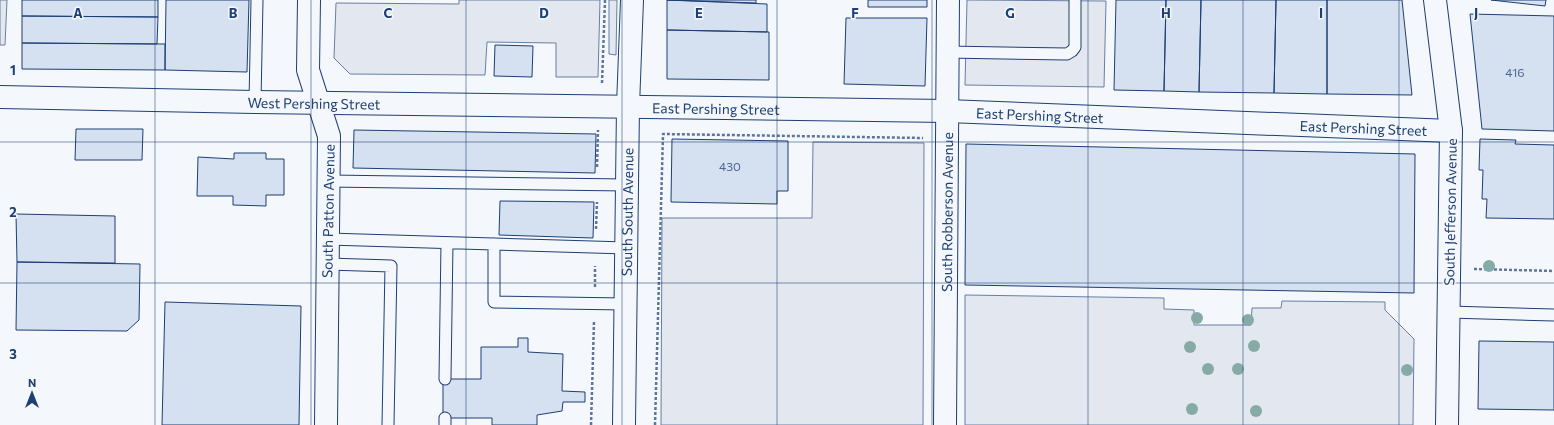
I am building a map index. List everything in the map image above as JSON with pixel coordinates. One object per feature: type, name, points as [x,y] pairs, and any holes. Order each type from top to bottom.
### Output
[{"type":"street","name":"South Patton Avenue","points":[[309,0],[308,70],[329,136],[326,425]]},
{"type":"street","name":"South South Avenue","points":[[624,425],[628,106],[632,0]]},
{"type":"street","name":"South Robberson Avenue","points":[[944,425],[948,0]]},
{"type":"street","name":"South Jefferson Avenue","points":[[1434,0],[1451,131],[1447,425]]},
{"type":"street","name":"West Pershing Street","points":[[0,97],[319,103],[628,106]]},
{"type":"street","name":"East Pershing Street","points":[[628,106],[947,111],[1451,131]]},
{"type":"lane","points":[[255,102],[257,0]]},
{"type":"lane","points":[[947,52],[1067,54],[1075,47],[1075,0]]},
{"type":"lane","points":[[329,181],[627,185]]},
{"type":"lane","points":[[328,239],[626,248]]},
{"type":"lane","points":[[445,379],[447,243]]},
{"type":"lane","points":[[494,244],[494,302],[625,304]]},
{"type":"lane","points":[[328,264],[391,266],[388,425]]},
{"type":"lane","points":[[1449,312],[1554,314]]},
{"type":"path","points":[[595,83],[602,83],[605,0]]},
{"type":"path","points":[[591,129],[598,130],[592,425]]},
{"type":"path","points":[[655,425],[663,134],[929,138]]},
{"type":"path","points":[[1474,269],[1554,271]]},
{"type":"shaded area","points":[[0,0],[7,0],[5,45],[0,45]]},
{"type":"shaded area","points":[[459,0],[600,0],[598,77],[556,77],[556,43],[487,42],[485,75],[350,74],[334,58],[336,3],[459,4]]},
{"type":"shaded area","points":[[609,0],[617,0],[616,55],[609,54]]},
{"type":"shaded area","points":[[967,0],[1106,1],[1104,87],[965,85]]},
{"type":"shaded area","points":[[813,142],[924,143],[923,425],[661,425],[662,218],[812,218]]},
{"type":"shaded area","points":[[965,295],[1164,298],[1164,309],[1194,310],[1194,325],[1251,325],[1252,308],[1281,308],[1282,301],[1385,302],[1385,310],[1414,339],[1413,425],[965,425]]},
{"type":"building","points":[[22,0],[158,0],[158,17],[22,16]]},
{"type":"building","points":[[166,0],[249,0],[247,72],[165,70]]},
{"type":"building","points":[[667,0],[767,4],[767,32],[667,30]]},
{"type":"building","points":[[667,0],[756,0],[756,3]]},
{"type":"building","points":[[868,0],[927,0],[927,7],[868,7]]},
{"type":"building","points":[[1116,0],[1166,0],[1164,91],[1114,90]]},
{"type":"building","points":[[1166,0],[1201,0],[1199,92],[1164,91]]},
{"type":"building","points":[[1201,0],[1276,0],[1274,93],[1199,92]]},
{"type":"building","points":[[1276,0],[1327,0],[1327,94],[1274,93]]},
{"type":"building","points":[[1327,0],[1402,0],[1412,95],[1327,94]]},
{"type":"building","points":[[1491,0],[1546,0],[1545,6]]},
{"type":"building","points":[[1470,14],[1554,16],[1554,131],[1482,129]]},
{"type":"building","points":[[22,16],[158,17],[157,44],[22,43]]},
{"type":"building","points":[[846,18],[927,18],[925,86],[844,84]]},
{"type":"building","points":[[667,30],[769,32],[769,80],[667,79]]},
{"type":"building","points":[[22,43],[165,44],[165,70],[22,69]]},
{"type":"building","points":[[495,45],[533,46],[532,77],[494,76]]},
{"type":"building","points":[[76,129],[143,129],[142,160],[75,160]]},
{"type":"building","points":[[354,130],[596,134],[595,173],[353,168]]},
{"type":"building","points":[[672,139],[788,141],[788,191],[777,191],[777,204],[671,202]]},
{"type":"building","points":[[1480,139],[1516,140],[1515,144],[1554,145],[1554,219],[1486,218],[1487,199],[1482,199],[1483,170],[1479,170]]},
{"type":"building","points":[[966,144],[1415,154],[1414,293],[965,285]]},
{"type":"building","points":[[234,153],[266,153],[266,159],[284,159],[284,195],[266,195],[266,206],[233,205],[233,196],[197,196],[198,157],[234,159]]},
{"type":"building","points":[[500,201],[594,202],[593,238],[499,235]]},
{"type":"building","points":[[16,214],[115,216],[115,263],[17,262]]},
{"type":"building","points":[[17,262],[140,264],[139,320],[127,331],[16,330]]},
{"type":"building","points":[[165,302],[301,306],[299,425],[162,425]]},
{"type":"building","points":[[518,338],[528,338],[528,352],[563,354],[562,391],[585,392],[585,402],[563,402],[562,411],[537,415],[537,425],[492,425],[492,418],[443,418],[443,379],[481,379],[481,347],[518,347]]},
{"type":"building","points":[[1479,341],[1554,342],[1554,410],[1478,409]]}]
